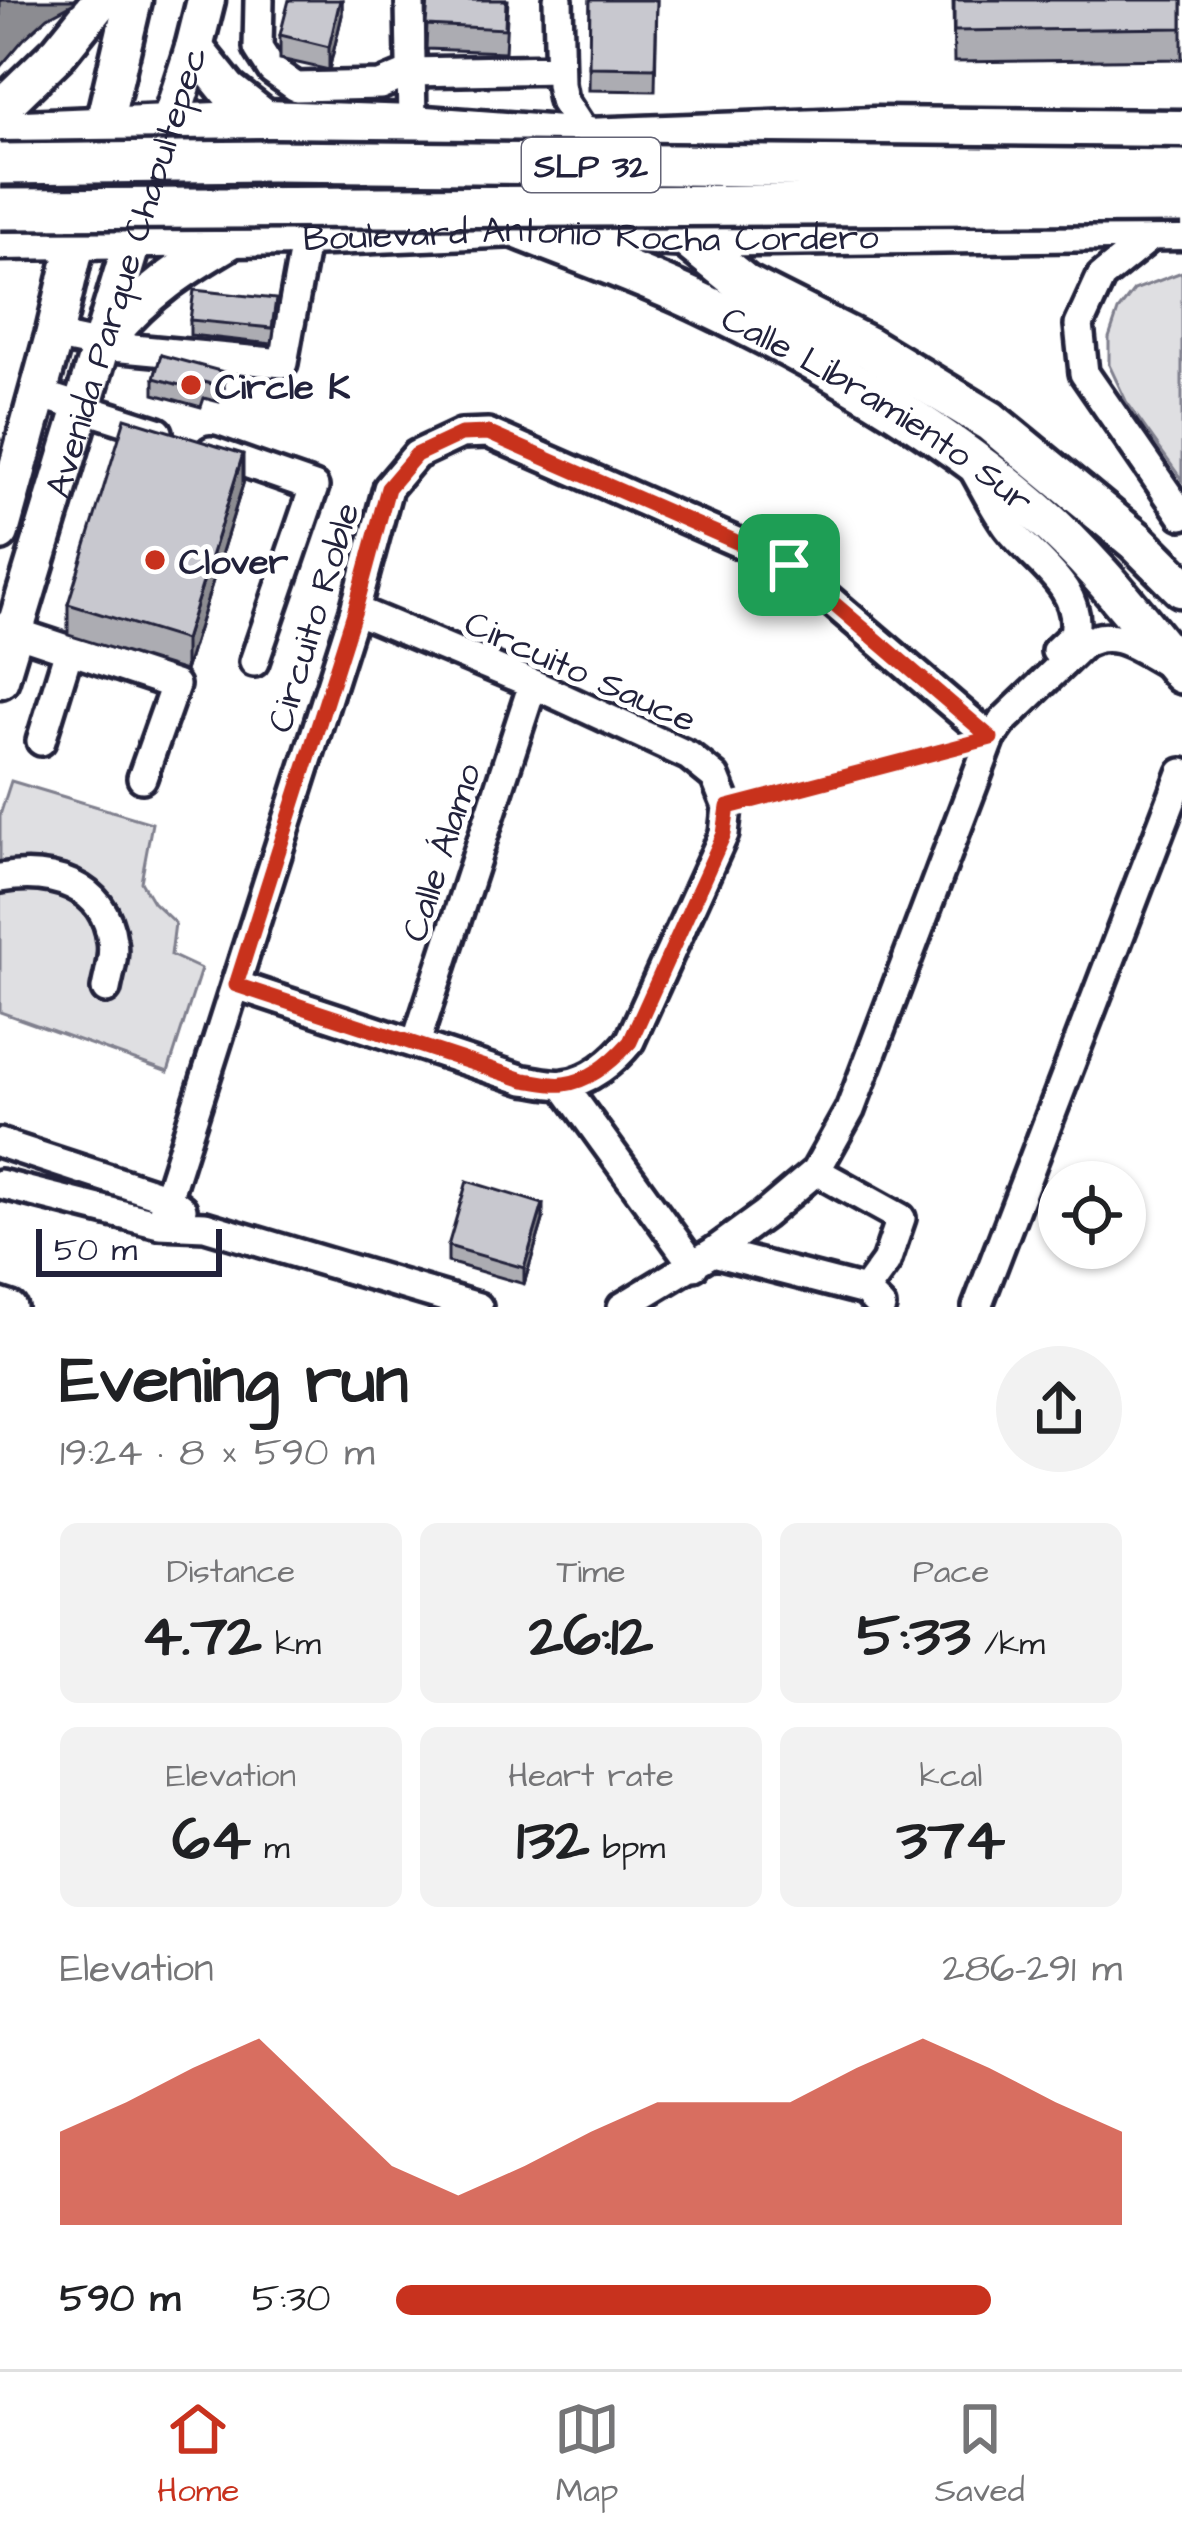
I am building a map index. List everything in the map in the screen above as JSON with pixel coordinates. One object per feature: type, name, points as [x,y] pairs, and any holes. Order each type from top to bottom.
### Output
[{"type":"highway","name":"Calle Libramiento Sur","points":[[586,137],[687,238],[745,285],[868,347],[990,421],[1136,541],[1182,587]]},
{"type":"highway","name":"SLP 32","points":[[0,166],[295,161],[1182,170]]},
{"type":"highway","name":"SLP 32","points":[[0,209],[1174,221]]},
{"type":"highway","name":"Calle Libramiento Sur","points":[[517,228],[702,303],[848,380],[964,454],[1083,556],[1181,671]]},
{"type":"main road","points":[[0,109],[59,52],[101,0]]},
{"type":"main road","name":"Avenida Parque Chapultepec","points":[[0,532],[54,336],[133,0]]},
{"type":"main road","name":"Avenida Parque Chapultepec","points":[[0,680],[7,629],[101,346],[206,0]]},
{"type":"main road","points":[[194,48],[228,90],[266,119]]},
{"type":"main road","points":[[0,130],[266,119],[586,137],[874,126],[1182,129]]},
{"type":"main road","points":[[306,237],[218,221],[203,211],[193,192],[194,176],[207,154],[226,143],[310,122]]},
{"type":"main road","points":[[0,166],[0,195]]},
{"type":"main road","name":"Boulevard Antonio Rocha Cordero","points":[[0,242],[517,228],[687,238],[1174,221]]},
{"type":"main road","points":[[101,346],[135,305],[178,270],[233,238]]},
{"type":"street","points":[[259,0],[258,48],[272,70],[296,87],[380,86],[411,72],[560,69]]},
{"type":"street","points":[[410,0],[412,124]]},
{"type":"street","points":[[558,0],[563,100],[586,137]]},
{"type":"street","points":[[1174,221],[1101,277],[1079,325],[1084,373],[1182,515]]},
{"type":"street","points":[[54,336],[101,346],[283,363],[306,237]]},
{"type":"street","points":[[36,393],[314,487],[254,662]]},
{"type":"street","name":"Circuito Roble","points":[[164,1211],[355,610],[388,488],[416,455],[461,434],[488,433],[789,565],[991,738]]},
{"type":"street","points":[[622,1307],[703,1259],[816,1172],[850,1110],[991,738],[1078,639],[1070,596],[1007,527],[964,454]]},
{"type":"street","name":"Circuito Sauce","points":[[355,610],[533,683],[689,756],[716,777],[728,807]]},
{"type":"street","points":[[7,629],[175,685],[142,778]]},
{"type":"street","points":[[957,708],[990,707],[1078,639],[1122,638],[1181,671]]},
{"type":"street","points":[[41,741],[69,650]]},
{"type":"street","name":"Calle Álamo","points":[[416,1043],[533,683]]},
{"type":"street","points":[[977,1307],[1182,773]]},
{"type":"street","points":[[236,985],[524,1080],[563,1084],[592,1074],[630,1042],[724,834],[728,807]]},
{"type":"street","points":[[0,878],[50,876],[84,890],[106,914],[114,946],[106,989]]},
{"type":"street","points":[[563,1084],[703,1259],[873,1299],[901,1218],[816,1172]]},
{"type":"street","points":[[0,1143],[205,1226],[478,1307]]},
{"type":"street","points":[[0,1184],[164,1211]]},
{"type":"street","points":[[0,1303],[12,1307]]},
{"type":"path","points":[[728,807],[991,738]]},
{"type":"shaded area","points":[[1182,272],[1182,480],[1126,401],[1109,365],[1109,338],[1118,311],[1134,290]]},
{"type":"shaded area","points":[[11,781],[152,823],[141,882],[175,923],[171,955],[201,969],[168,1072],[0,1012],[0,815]]},
{"type":"building","points":[[289,0],[340,0],[329,47],[280,35]]},
{"type":"building","points":[[428,0],[506,0],[505,29],[426,25]]},
{"type":"building","points":[[590,0],[657,0],[655,68],[589,67]]},
{"type":"building","points":[[954,0],[1182,0],[1182,28],[954,31]]},
{"type":"building","points":[[194,290],[276,299],[272,328],[190,320]]},
{"type":"building","points":[[161,355],[224,372],[219,386],[204,382],[201,391],[154,378]]},
{"type":"building","name":"Clover","points":[[125,418],[243,454],[185,640],[68,604]]},
{"type":"building","points":[[467,1181],[543,1204],[524,1268],[448,1246]]},
{"type":"place","name":"Circle K","points":[[191,385]]},
{"type":"place","name":"Clover","points":[[155,560]]},
{"type":"route","points":[[488,433],[789,565],[991,738],[728,807],[724,834],[630,1042],[615,1058],[592,1074],[563,1084],[524,1080],[236,985],[355,610],[388,488],[416,455],[461,434],[488,433]]}]
